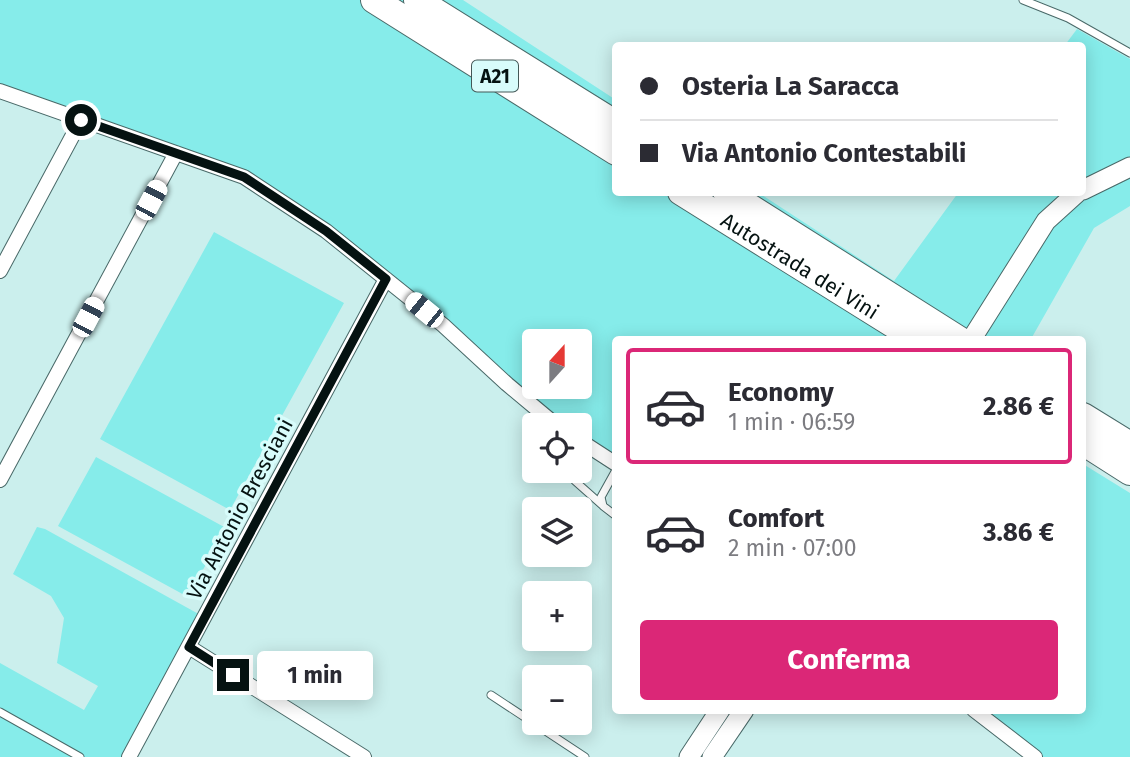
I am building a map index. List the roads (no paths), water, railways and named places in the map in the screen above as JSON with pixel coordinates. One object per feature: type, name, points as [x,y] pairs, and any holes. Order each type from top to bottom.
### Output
[{"type":"highway","name":"A21","points":[[374,0],[612,149]]},
{"type":"highway","name":"A21","points":[[417,0],[612,122]]},
{"type":"highway","name":"Autostrada dei Vini","points":[[687,196],[912,336]]},
{"type":"highway","name":"Autostrada dei Vini","points":[[732,196],[954,336]]},
{"type":"highway","points":[[1086,418],[1130,445]]},
{"type":"highway","points":[[1086,444],[1130,471]]},
{"type":"main road","points":[[1086,189],[1130,167]]},
{"type":"main road","points":[[973,336],[1046,222],[1074,196]]},
{"type":"main road","points":[[689,757],[717,714]]},
{"type":"main road","points":[[712,757],[741,714]]},
{"type":"street","points":[[0,91],[244,177],[326,231],[443,325],[540,413]]},
{"type":"street","points":[[0,271],[81,120]]},
{"type":"street","points":[[0,480],[176,153]]},
{"type":"street","name":"Via Antonio Bresciani","points":[[129,757],[386,279]]},
{"type":"street","points":[[592,448],[612,461]]},
{"type":"street","points":[[189,647],[364,757]]},
{"type":"street","points":[[979,714],[1035,757]]},
{"type":"lane","points":[[1023,0],[1068,18],[1130,52]]},
{"type":"lane","points":[[603,506],[601,497],[612,477]]},
{"type":"lane","points":[[577,483],[612,513]]},
{"type":"lane","points":[[491,695],[585,757]]},
{"type":"lane","points":[[0,712],[80,757]]}]
